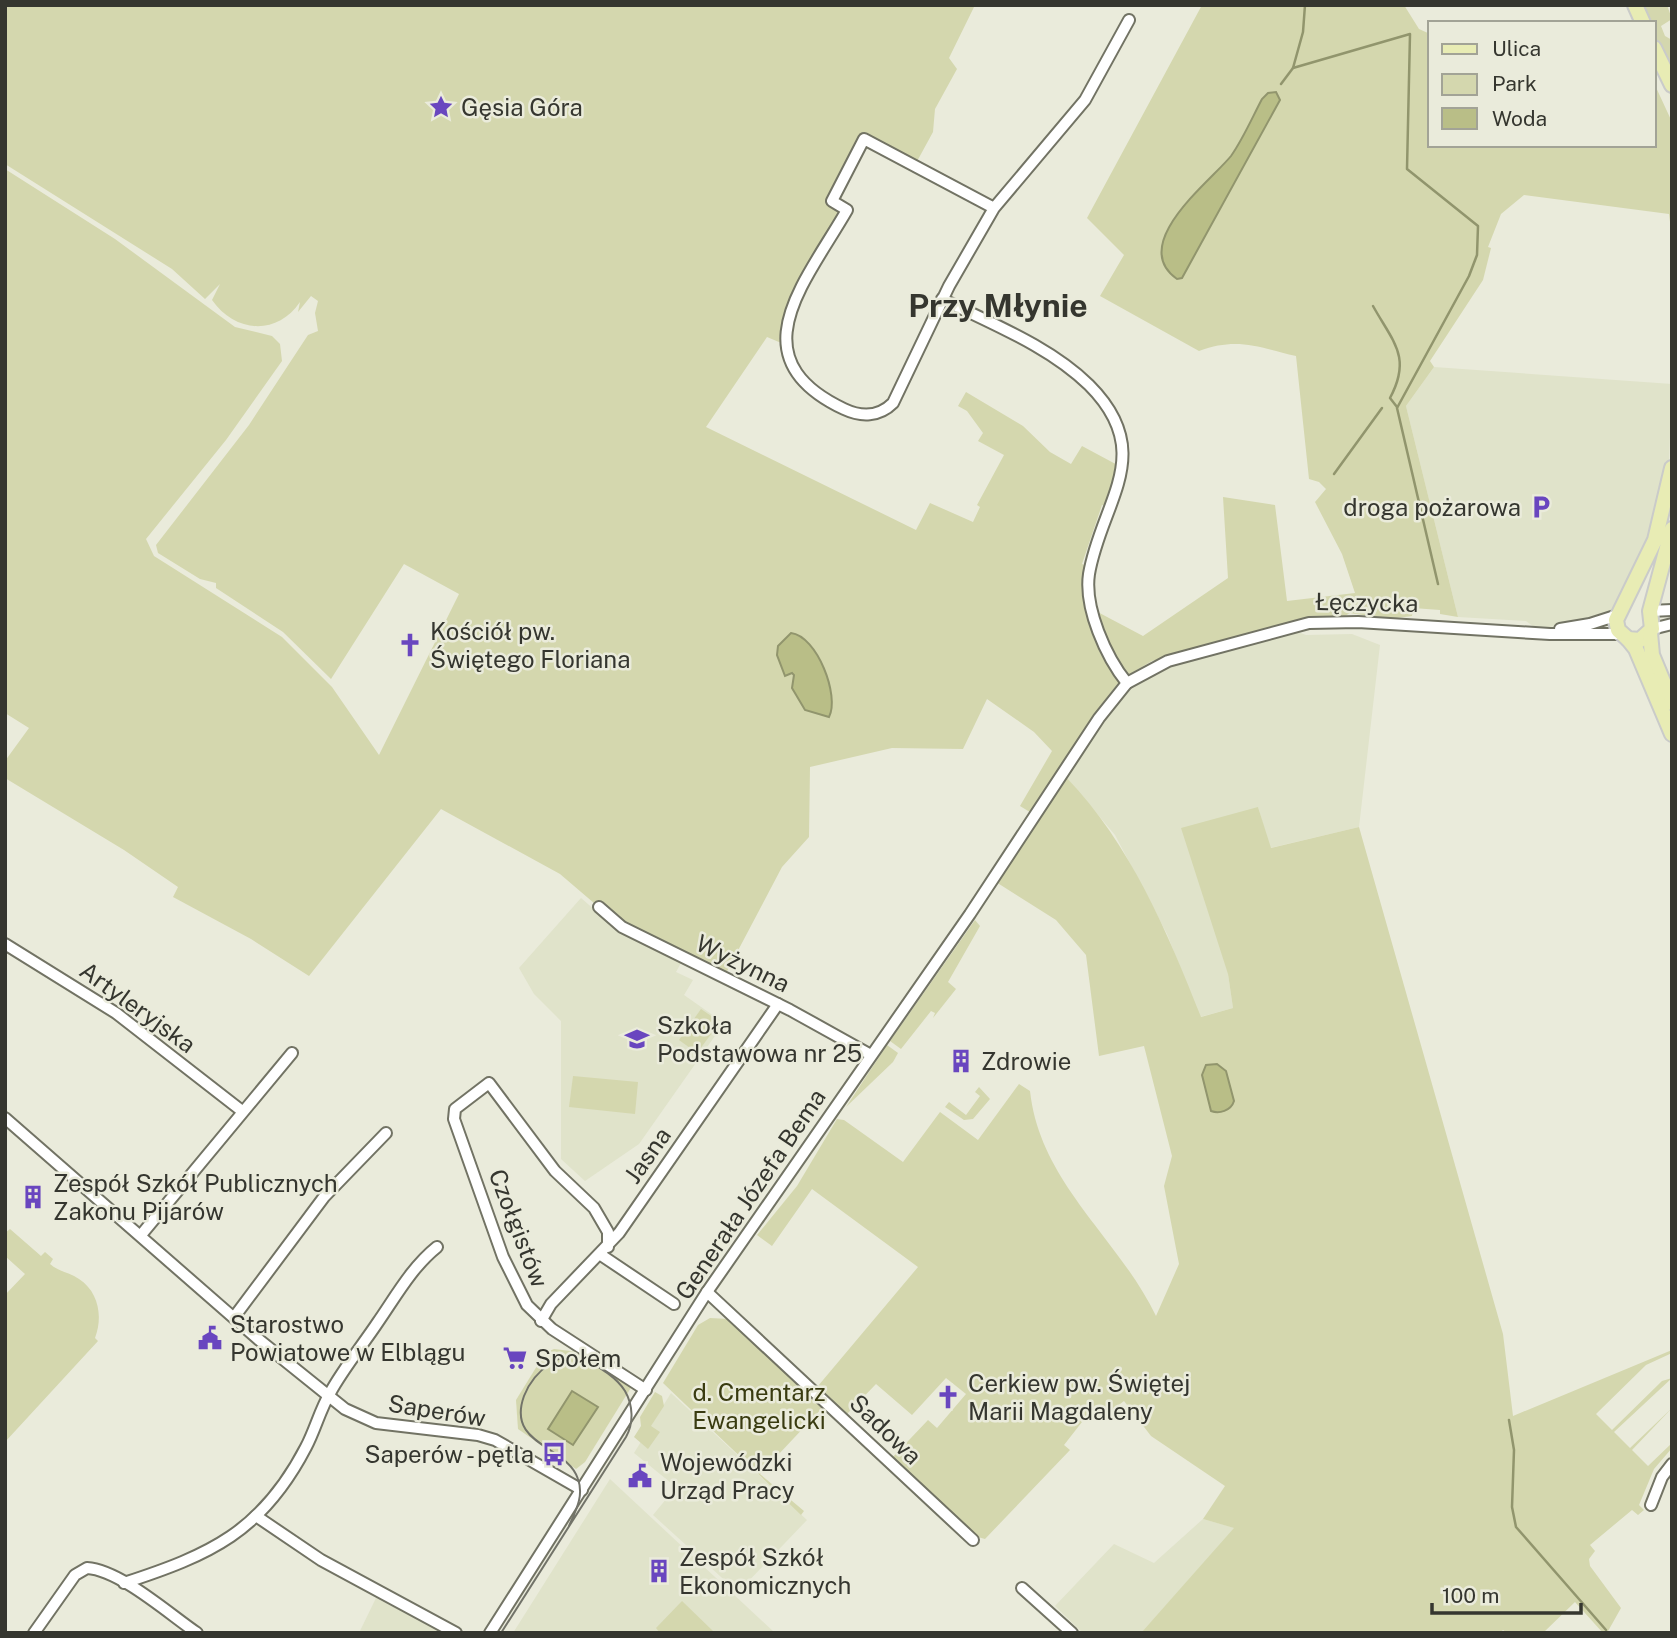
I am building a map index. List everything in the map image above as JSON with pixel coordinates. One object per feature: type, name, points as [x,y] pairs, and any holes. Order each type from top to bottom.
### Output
[{"type":"main road","points":[[1635,5],[1642,21]]},
{"type":"main road","points":[[1656,52],[1672,85]]},
{"type":"main road","points":[[1672,468],[1655,540],[1620,612],[1617,625],[1636,649],[1672,734]]},
{"type":"main road","points":[[1672,529],[1650,611],[1652,656],[1672,703]]},
{"type":"main road","points":[[1620,612],[1634,605],[1650,611]]},
{"type":"main road","points":[[1625,637],[1640,640],[1651,631]]},
{"type":"street","points":[[994,208],[864,139],[832,201],[847,210],[805,284],[789,321],[786,345],[788,360],[805,386],[829,402],[857,414],[883,412],[893,403],[942,299],[994,208],[1085,100],[1129,20]]},
{"type":"street","points":[[942,299],[1020,338],[1069,368],[1096,393],[1113,420],[1122,446],[1122,475],[1091,568],[1089,587],[1096,622],[1127,683]]},
{"type":"street","points":[[1650,611],[1672,610]]},
{"type":"street","name":"Łęczycka","points":[[1533,632],[1590,624],[1620,612]]},
{"type":"street","name":"Łęczycka","points":[[1127,683],[1168,661],[1309,623],[1351,622],[1625,637]]},
{"type":"street","points":[[1651,631],[1672,624]]},
{"type":"street","name":"Generała Józefa Bema","points":[[490,1633],[707,1292],[977,903],[1099,718],[1127,683]]},
{"type":"street","name":"Wyżynna","points":[[598,907],[622,927],[778,1004],[871,1055]]},
{"type":"street","name":"Artyleryjska","points":[[5,944],[108,1007],[242,1111]]},
{"type":"street","name":"Jasna","points":[[541,1321],[551,1304],[604,1251],[778,1004]]},
{"type":"street","points":[[141,1235],[292,1054]]},
{"type":"street","name":"Czołgistów","points":[[604,1251],[608,1232],[594,1208],[555,1171],[489,1083],[455,1109],[454,1119],[510,1274],[527,1305],[541,1321],[646,1390]]},
{"type":"street","name":"Saperów","points":[[5,1118],[327,1397],[355,1415],[376,1423],[478,1435],[495,1440],[582,1490]]},
{"type":"street","points":[[235,1316],[324,1197],[386,1133]]},
{"type":"street","points":[[124,1583],[200,1557],[256,1516],[294,1469],[323,1414],[327,1397],[406,1282],[437,1247]]},
{"type":"street","points":[[604,1251],[674,1304]]},
{"type":"street","name":"Sadowa","points":[[707,1292],[973,1540]]},
{"type":"street","points":[[1651,1505],[1657,1487],[1672,1464]]},
{"type":"street","points":[[256,1516],[321,1560],[456,1633]]},
{"type":"street","points":[[34,1633],[75,1575],[83,1569],[96,1569],[124,1583],[197,1633]]},
{"type":"street","points":[[1022,1588],[1072,1633]]},
{"type":"shaded area","points":[[1434,367],[1672,384],[1669,462],[1658,521],[1617,608],[1608,615],[1550,627],[1534,627],[1526,621],[1458,617],[1406,406]]},
{"type":"shaded area","points":[[1295,631],[1306,635],[1352,634],[1380,645],[1359,827],[1270,848],[1258,807],[1228,974],[1233,1008],[1200,1017],[1167,934],[1115,835],[1066,777],[1111,709],[1131,686],[1166,667]]},
{"type":"shaded area","name":"Szkoła Podstawowa nr 25","points":[[581,898],[619,931],[682,961],[676,972],[693,980],[684,995],[724,1023],[639,1144],[585,1181],[561,1159],[561,1021],[534,994],[519,968]]},
{"type":"shaded area","points":[[671,1393],[807,1520],[741,1589],[732,1587],[653,1515],[676,1487],[634,1453]]},
{"type":"shaded area","points":[[610,1479],[775,1633],[513,1633]]},
{"type":"shaded area","points":[[1203,1519],[1235,1528],[1141,1633],[1083,1633],[1055,1606],[1114,1544],[1154,1563]]},
{"type":"shaded area","points":[[376,1598],[445,1633],[359,1633]]},
{"type":"green space","points":[[5,5],[975,5],[949,58],[957,69],[935,109],[933,132],[915,165],[865,139],[832,201],[847,210],[805,284],[786,345],[767,337],[706,427],[916,530],[930,503],[973,522],[980,507],[977,505],[1004,455],[978,441],[983,433],[967,411],[958,406],[966,392],[1023,426],[1050,452],[1071,464],[1082,446],[1123,468],[1111,508],[1102,505],[1082,564],[1091,568],[1092,609],[1143,636],[1228,578],[1223,497],[1275,505],[1287,601],[1355,593],[1342,554],[1315,502],[1326,489],[1319,482],[1309,479],[1296,356],[1236,344],[1199,351],[1100,296],[1124,255],[1087,218],[1202,5],[1404,5],[1419,29],[1428,33],[1428,147],[1656,147],[1656,87],[1672,122],[1672,238],[1669,214],[1524,195],[1501,214],[1488,247],[1491,248],[1483,280],[1430,361],[1434,367],[1406,406],[1458,617],[1440,614],[1440,610],[1413,608],[1412,616],[1389,619],[1350,613],[1345,616],[1312,618],[1152,661],[1123,678],[1111,692],[1033,814],[1020,806],[1052,751],[1034,732],[987,699],[963,749],[892,748],[810,767],[809,837],[782,867],[724,977],[622,927],[560,874],[441,809],[309,976],[251,939],[173,897],[178,887],[124,850],[5,778],[5,761],[29,728],[5,713],[5,169],[115,239],[235,327],[272,336],[280,344],[282,361],[226,440],[146,539],[154,556],[282,637],[332,687],[379,755],[459,594],[404,564],[331,679],[283,632],[216,588],[216,583],[200,579],[158,553],[156,545],[249,425],[308,335],[318,331],[315,313],[318,301],[311,296],[298,312],[300,302],[280,321],[268,325],[244,324],[232,319],[212,300],[220,284],[205,299],[172,269],[5,164]]},
{"type":"green space","points":[[1642,5],[1667,5],[1672,19],[1661,26],[1665,36],[1672,40],[1672,73],[1656,40],[1656,21],[1647,21]]},
{"type":"green space","points":[[1066,777],[1110,831],[1145,890],[1201,1017],[1233,1008],[1228,974],[1181,828],[1258,807],[1271,848],[1359,827],[1503,1334],[1513,1416],[1672,1350],[1672,1353],[1646,1365],[1596,1414],[1612,1430],[1662,1381],[1672,1378],[1614,1432],[1630,1448],[1672,1408],[1632,1450],[1648,1466],[1672,1443],[1672,1448],[1654,1469],[1639,1505],[1644,1510],[1638,1515],[1632,1510],[1590,1545],[1595,1551],[1589,1559],[1590,1566],[1621,1608],[1607,1633],[1603,1633],[1575,1602],[1543,1633],[1507,1633],[1503,1630],[1500,1633],[1141,1633],[1234,1528],[1203,1519],[1225,1486],[1151,1436],[1124,1401],[1103,1417],[1082,1422],[1064,1445],[1070,1450],[985,1539],[978,1537],[892,1458],[928,1420],[937,1428],[966,1394],[946,1378],[912,1415],[876,1384],[847,1414],[818,1386],[918,1267],[812,1189],[772,1246],[757,1235],[797,1186],[837,1119],[844,1120],[903,1162],[940,1112],[978,1140],[1019,1084],[1030,1091],[1037,1124],[1064,1182],[1122,1260],[1156,1316],[1179,1264],[1164,1186],[1172,1156],[1144,1046],[1099,1056],[1086,955],[1056,920],[996,882]]},
{"type":"green space","points":[[975,920],[980,926],[948,982],[956,989],[933,1018],[935,1013],[931,1011],[901,1049],[890,1041]]},
{"type":"green space","points":[[701,1009],[720,1022],[697,1053],[679,1040]]},
{"type":"green space","points":[[887,1045],[898,1053],[893,1062],[846,1107]]},
{"type":"green space","points":[[573,1076],[638,1082],[635,1114],[569,1107]]},
{"type":"green space","points":[[979,1087],[990,1099],[973,1119],[964,1120],[945,1107],[949,1102],[966,1115],[980,1096],[975,1092]]},
{"type":"green space","points":[[10,1229],[41,1256],[45,1252],[53,1259],[50,1264],[53,1267],[86,1284],[98,1306],[99,1322],[95,1338],[98,1341],[5,1442],[5,1295],[25,1274],[5,1256],[5,1233]]},
{"type":"green space","name":"d. Cmentarz Ewangelicki","points":[[710,1318],[729,1319],[825,1405],[760,1474],[804,1511],[801,1515],[663,1383],[698,1325]]},
{"type":"green space","points":[[554,1349],[579,1352],[632,1386],[585,1462],[576,1469],[518,1429],[516,1400],[545,1353]]},
{"type":"green space","points":[[655,1392],[662,1396],[664,1406],[651,1426],[660,1432],[648,1449],[634,1437],[641,1426],[640,1417]]},
{"type":"green space","points":[[682,1601],[715,1633],[660,1633],[656,1628]]},
{"type":"water","points":[[1276,92],[1280,100],[1182,278],[1177,279],[1164,265],[1162,248],[1167,231],[1192,196],[1231,156],[1262,99],[1268,93]]},
{"type":"water","points":[[791,633],[809,644],[824,668],[831,695],[829,717],[805,710],[792,688],[794,675],[792,673],[785,676],[777,655],[778,646]]},
{"type":"water","points":[[1217,1064],[1226,1071],[1234,1101],[1228,1109],[1218,1112],[1211,1111],[1202,1075],[1206,1065]]},
{"type":"water","points":[[572,1391],[598,1407],[573,1445],[548,1429]]},
{"type":"waterway","points":[[1293,68],[1303,32],[1305,5]]},
{"type":"waterway","points":[[1281,84],[1293,68],[1410,34],[1407,169],[1478,226],[1477,255],[1469,276],[1397,408],[1438,584]]},
{"type":"waterway","points":[[1373,306],[1393,340],[1400,360],[1396,384],[1390,398],[1397,407]]},
{"type":"waterway","points":[[1334,474],[1382,408]]},
{"type":"waterway","points":[[1509,1420],[1514,1450],[1512,1507],[1516,1527],[1606,1630]]},
{"type":"tram line","points":[[501,1633],[626,1437],[630,1426],[630,1402],[622,1386],[597,1366],[573,1357],[555,1361],[539,1374],[526,1391],[521,1413],[523,1425],[530,1435],[572,1468],[578,1479],[580,1497],[569,1526]]},
{"type":"place","name":"Gęsia Góra","points":[[441,107]]},
{"type":"place","name":"droga pożarowa","points":[[1541,507]]},
{"type":"place","name":"Kościół pw. Świętego Floriana","points":[[410,645]]},
{"type":"place","name":"Szkoła Podstawowa nr 25","points":[[637,1039]]},
{"type":"place","name":"Zdrowie","points":[[961,1061]]},
{"type":"place","name":"Zespół Szkół Publicznych Zakonu Pijarów","points":[[33,1197]]},
{"type":"place","name":"Starostwo Powiatowe w Elblągu","points":[[210,1338]]},
{"type":"place","name":"Społem","points":[[515,1358]]},
{"type":"place","name":"Cerkiew pw. Świętej Marii Magdaleny","points":[[948,1397]]},
{"type":"place","name":"Saperów - pętla","points":[[554,1454]]},
{"type":"place","name":"Wojewódzki Urząd Pracy","points":[[640,1476]]},
{"type":"place","name":"Zespół Szkół Ekonomicznych","points":[[659,1571]]},
{"type":"district","name":"Przy Młynie","points":[[998,305]]}]
